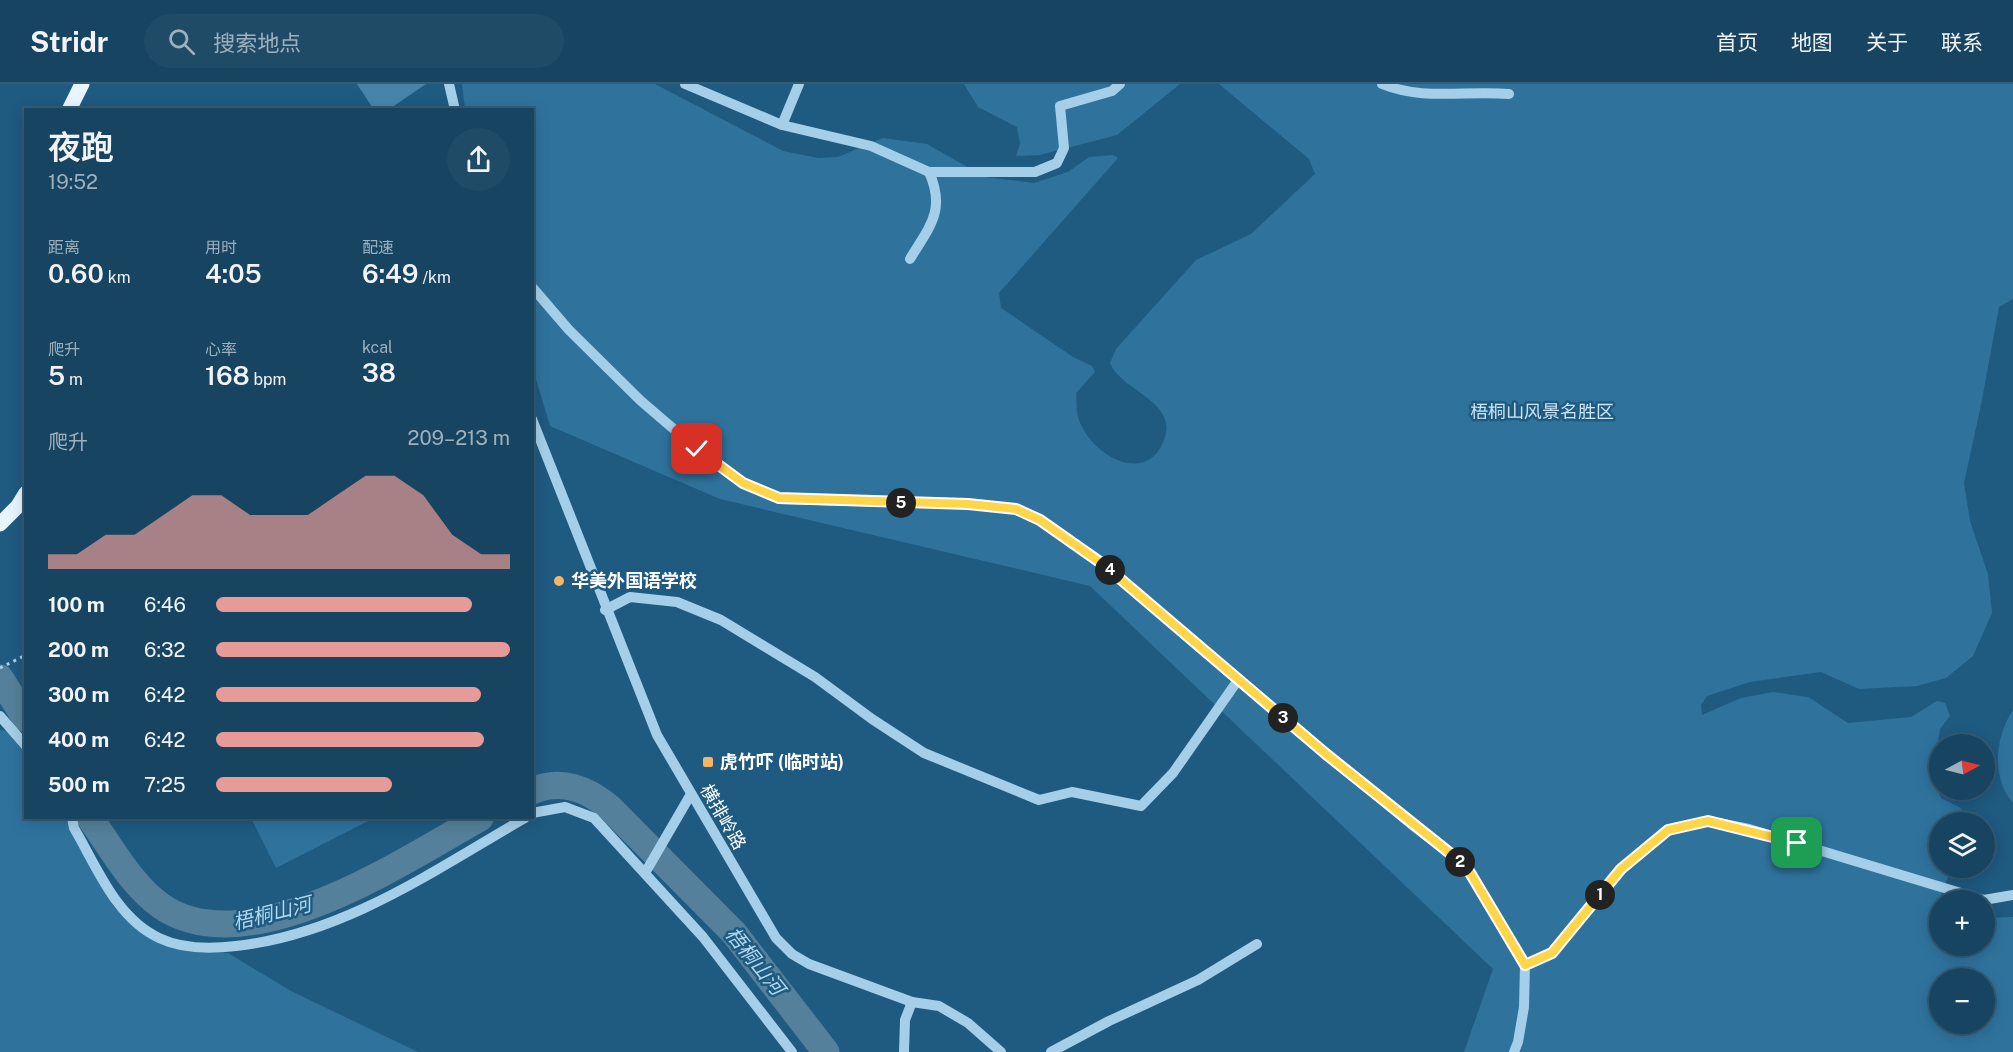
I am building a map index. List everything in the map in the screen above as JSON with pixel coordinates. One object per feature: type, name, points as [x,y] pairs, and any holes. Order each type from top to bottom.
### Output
[{"type":"main road","points":[[70,108],[82,84]]},
{"type":"main road","points":[[0,524],[18,506],[24,496]]},
{"type":"street","points":[[449,84],[455,108]]},
{"type":"street","points":[[685,84],[782,125],[871,146],[929,172],[1035,172],[1057,163],[1064,148],[1060,106],[1112,91],[1120,84]]},
{"type":"street","points":[[782,125],[799,84]]},
{"type":"street","points":[[1382,84],[1401,92],[1429,95],[1482,91],[1509,94]]},
{"type":"street","points":[[910,259],[938,207],[938,192],[929,172]]},
{"type":"street","points":[[534,290],[568,330],[640,401],[697,449],[743,483],[779,498],[968,504],[1016,509],[1040,520],[1104,565],[1411,824],[1466,866],[1525,965],[1524,1007],[1514,1052]]},
{"type":"street","name":"横排岭路","points":[[534,424],[605,610],[657,735],[776,938],[792,954],[842,978],[912,1002],[939,1006],[968,1023],[1001,1052]]},
{"type":"street","points":[[605,610],[630,597],[677,602],[721,620],[815,677],[872,719],[924,753],[1039,800],[1072,792],[1141,806],[1173,773],[1238,680]]},
{"type":"street","points":[[0,716],[24,744]]},
{"type":"street","points":[[645,873],[691,794]]},
{"type":"street","points":[[534,813],[565,807],[587,814],[615,839],[703,937],[792,1052]]},
{"type":"street","points":[[72,819],[74,828],[122,909],[141,926],[159,938],[178,944],[225,948],[300,935],[338,921],[390,896],[523,819]]},
{"type":"street","points":[[1525,965],[1552,953],[1621,869],[1668,830],[1708,821],[1760,832],[1951,890]]},
{"type":"street","points":[[1995,898],[2013,895]]},
{"type":"street","points":[[1051,1052],[1198,980],[1257,944]]},
{"type":"street","points":[[904,1052],[905,1020],[912,1002]]},
{"type":"path","points":[[0,668],[24,656]]},
{"type":"green space","name":"梧桐山风景名胜区","points":[[462,84],[655,84],[783,151],[818,158],[838,157],[883,138],[927,144],[985,177],[1034,183],[1068,172],[1089,157],[1113,155],[1118,158],[999,293],[1001,308],[1073,357],[1092,366],[1095,372],[1076,393],[1079,420],[1085,433],[1106,454],[1119,461],[1132,464],[1145,462],[1156,454],[1164,440],[1166,427],[1163,415],[1156,406],[1116,373],[1110,363],[1116,349],[1196,260],[1251,234],[1315,174],[1309,159],[1219,84],[2013,84],[2013,299],[1999,307],[1964,483],[1970,521],[1988,574],[1992,613],[1973,656],[1946,678],[1917,686],[1859,689],[1821,672],[1750,682],[1707,696],[1701,705],[1702,715],[1741,698],[1773,692],[1808,697],[1848,723],[1911,717],[1937,701],[1945,703],[1950,716],[1940,729],[1939,734],[1929,734],[1929,800],[1945,800],[1964,812],[1929,812],[1929,878],[1948,878],[1943,890],[1929,890],[1929,956],[1995,956],[1995,918],[2013,917],[2013,1052],[1464,1052],[1493,969],[1090,586],[720,499],[550,426],[534,372],[534,108],[465,108]]},
{"type":"green space","points":[[964,84],[1180,84],[1117,135],[1040,155],[1016,156],[1020,144],[1017,127],[978,107]]},
{"type":"green space","points":[[2013,710],[2013,803],[2001,782],[1998,757],[2002,732]]},
{"type":"green space","points":[[0,730],[8,731],[24,751],[24,819],[66,819],[114,907],[132,924],[198,952],[228,953],[291,991],[418,1052],[0,1052]]},
{"type":"green space","points":[[252,819],[372,819],[276,868]]},
{"type":"building","points":[[357,84],[426,84],[391,108],[373,108]]},
{"type":"waterway","name":"梧桐山河","points":[[0,678],[24,716]]},
{"type":"waterway","name":"梧桐山河","points":[[534,790],[553,786],[574,787],[602,801],[610,808],[734,933],[826,1052]]},
{"type":"waterway","name":"梧桐山河","points":[[91,819],[131,877],[161,906],[197,921],[237,924],[280,916],[324,901],[368,881],[478,819]]},
{"type":"place","name":"华美外国语学校","points":[[559,581]]},
{"type":"place","name":"虎竹吓 (临时站)","points":[[708,762]]},
{"type":"route","points":[[697,449],[743,483],[779,498],[812,501],[968,504],[1016,509],[1040,520],[1104,565],[1326,754],[1466,866],[1525,965],[1552,953],[1621,869],[1668,830],[1708,821],[1749,829],[1797,843]]}]
